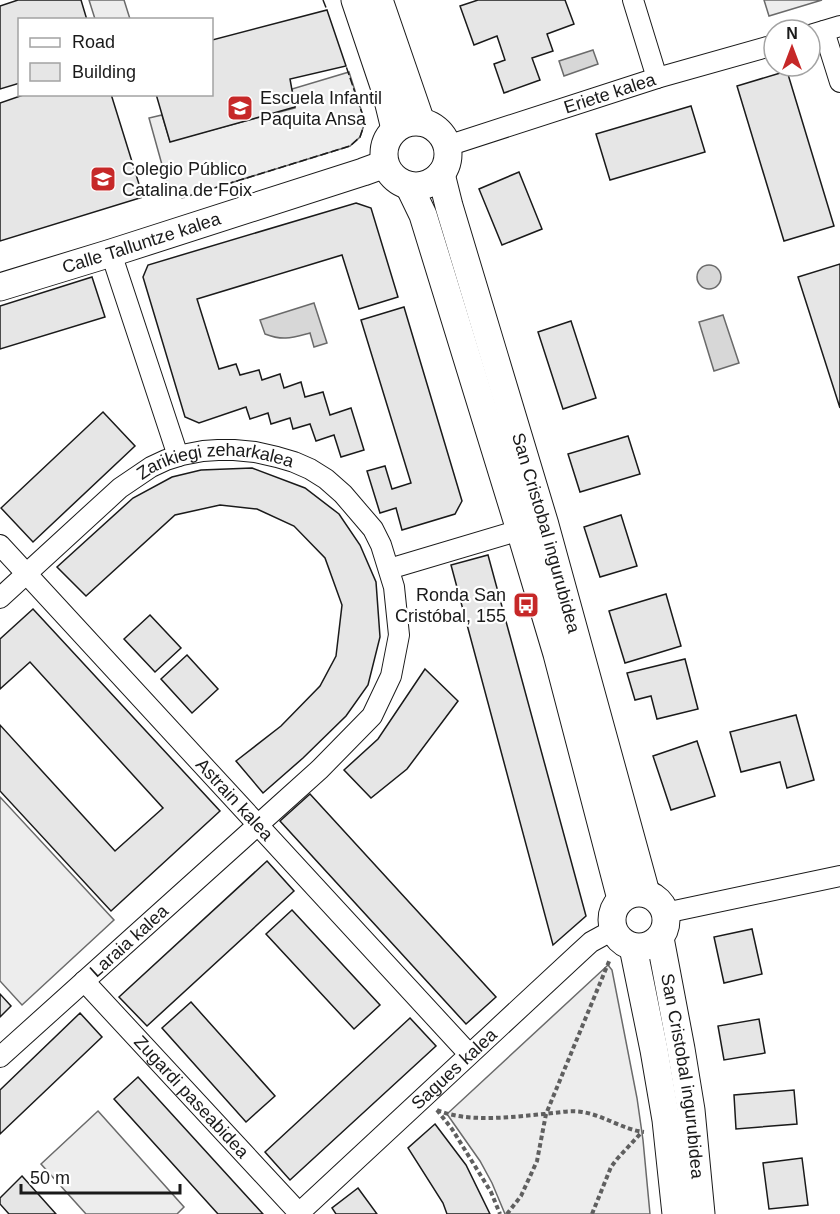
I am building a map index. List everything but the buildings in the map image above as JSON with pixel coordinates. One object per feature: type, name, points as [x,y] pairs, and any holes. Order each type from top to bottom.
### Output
[{"type":"street","points":[[355,0],[386,92],[395,129]]},
{"type":"street","points":[[379,0],[421,122]]},
{"type":"street","points":[[633,0],[657,78]]},
{"type":"street","points":[[825,30],[840,82]]},
{"type":"street","name":"Eriete kalea","points":[[447,147],[657,78],[762,48]]},
{"type":"street","points":[[421,122],[433,126],[442,134],[447,147],[447,164],[441,174],[431,182],[420,186],[409,186],[394,177],[385,164],[386,141],[395,129],[407,123],[421,122]]},
{"type":"street","name":"Calle Talluntze kalea","points":[[0,287],[385,164]]},
{"type":"street","name":"San Cristobal ingurubidea","points":[[441,174],[545,525],[633,896]]},
{"type":"street","name":"San Cristobal ingurubidea","points":[[409,186],[423,215],[633,896]]},
{"type":"street","points":[[111,253],[178,456]]},
{"type":"street","name":"Zarikiegi zeharkalea","points":[[0,598],[120,488],[151,467],[178,456],[218,450],[255,452],[310,469],[326,479],[343,494],[373,529],[381,545],[394,587],[399,635],[392,676],[372,716],[359,731],[258,825]]},
{"type":"street","points":[[389,569],[520,530]]},
{"type":"street","name":"Astrain kalea","points":[[0,545],[469,1054]]},
{"type":"street","name":"Laraia kalea","points":[[0,1057],[258,825]]},
{"type":"street","points":[[622,953],[648,946],[663,926],[840,876]]},
{"type":"street","points":[[622,953],[625,944],[617,938],[613,930],[611,918],[614,908],[633,896],[654,897],[662,904],[663,926]]},
{"type":"street","name":"San Cristobal ingurubidea","points":[[663,926],[691,1110],[701,1214]]},
{"type":"street","name":"Sagues kalea","points":[[299,1214],[591,942],[613,930]]},
{"type":"street","name":"San Cristobal ingurubidea","points":[[622,953],[654,1050],[666,1120],[676,1214]]},
{"type":"street","name":"Zugardi paseabidea","points":[[84,981],[299,1214]]},
{"type":"path","points":[[507,1214],[521,1196],[537,1161],[546,1114],[622,953]]},
{"type":"path","points":[[500,1214],[491,1192],[452,1130],[436,1110],[447,1114],[472,1117],[584,1112],[642,1132],[611,1167],[592,1214]]},
{"type":"shaded area","points":[[89,0],[124,0],[130,18],[95,18]]},
{"type":"shaded area","points":[[764,0],[822,0],[769,16]]},
{"type":"shaded area","points":[[593,50],[598,64],[564,76],[559,61]]},
{"type":"shaded area","points":[[349,72],[365,122],[360,137],[350,146],[182,198],[169,190],[149,118],[162,115],[170,141],[295,108],[292,89]]},
{"type":"shaded area","points":[[709,265],[718,268],[721,277],[718,286],[709,289],[700,286],[697,277],[700,268]]},
{"type":"shaded area","points":[[314,303],[327,343],[314,347],[310,333],[287,338],[265,334],[260,320]]},
{"type":"shaded area","points":[[723,315],[739,363],[714,371],[699,322]]},
{"type":"shaded area","points":[[0,797],[114,920],[22,1005],[0,981]]},
{"type":"shaded area","points":[[608,965],[612,970],[637,1098],[650,1214],[505,1214],[480,1161],[447,1114]]},
{"type":"shaded area","points":[[98,1111],[184,1207],[177,1214],[86,1214],[41,1164]]},
{"type":"fence","points":[[323,0],[327,10]]},
{"type":"fence","points":[[143,197],[169,190],[182,198],[350,146],[360,137],[365,122],[346,66]]},
{"type":"place","name":"Escuela Infantil Paquita Ansa","points":[[240,108]]},
{"type":"place","name":"Colegio Público Catalina de Foix","points":[[103,179]]},
{"type":"place","name":"Ronda San Cristóbal, 155","points":[[526,605]]}]
